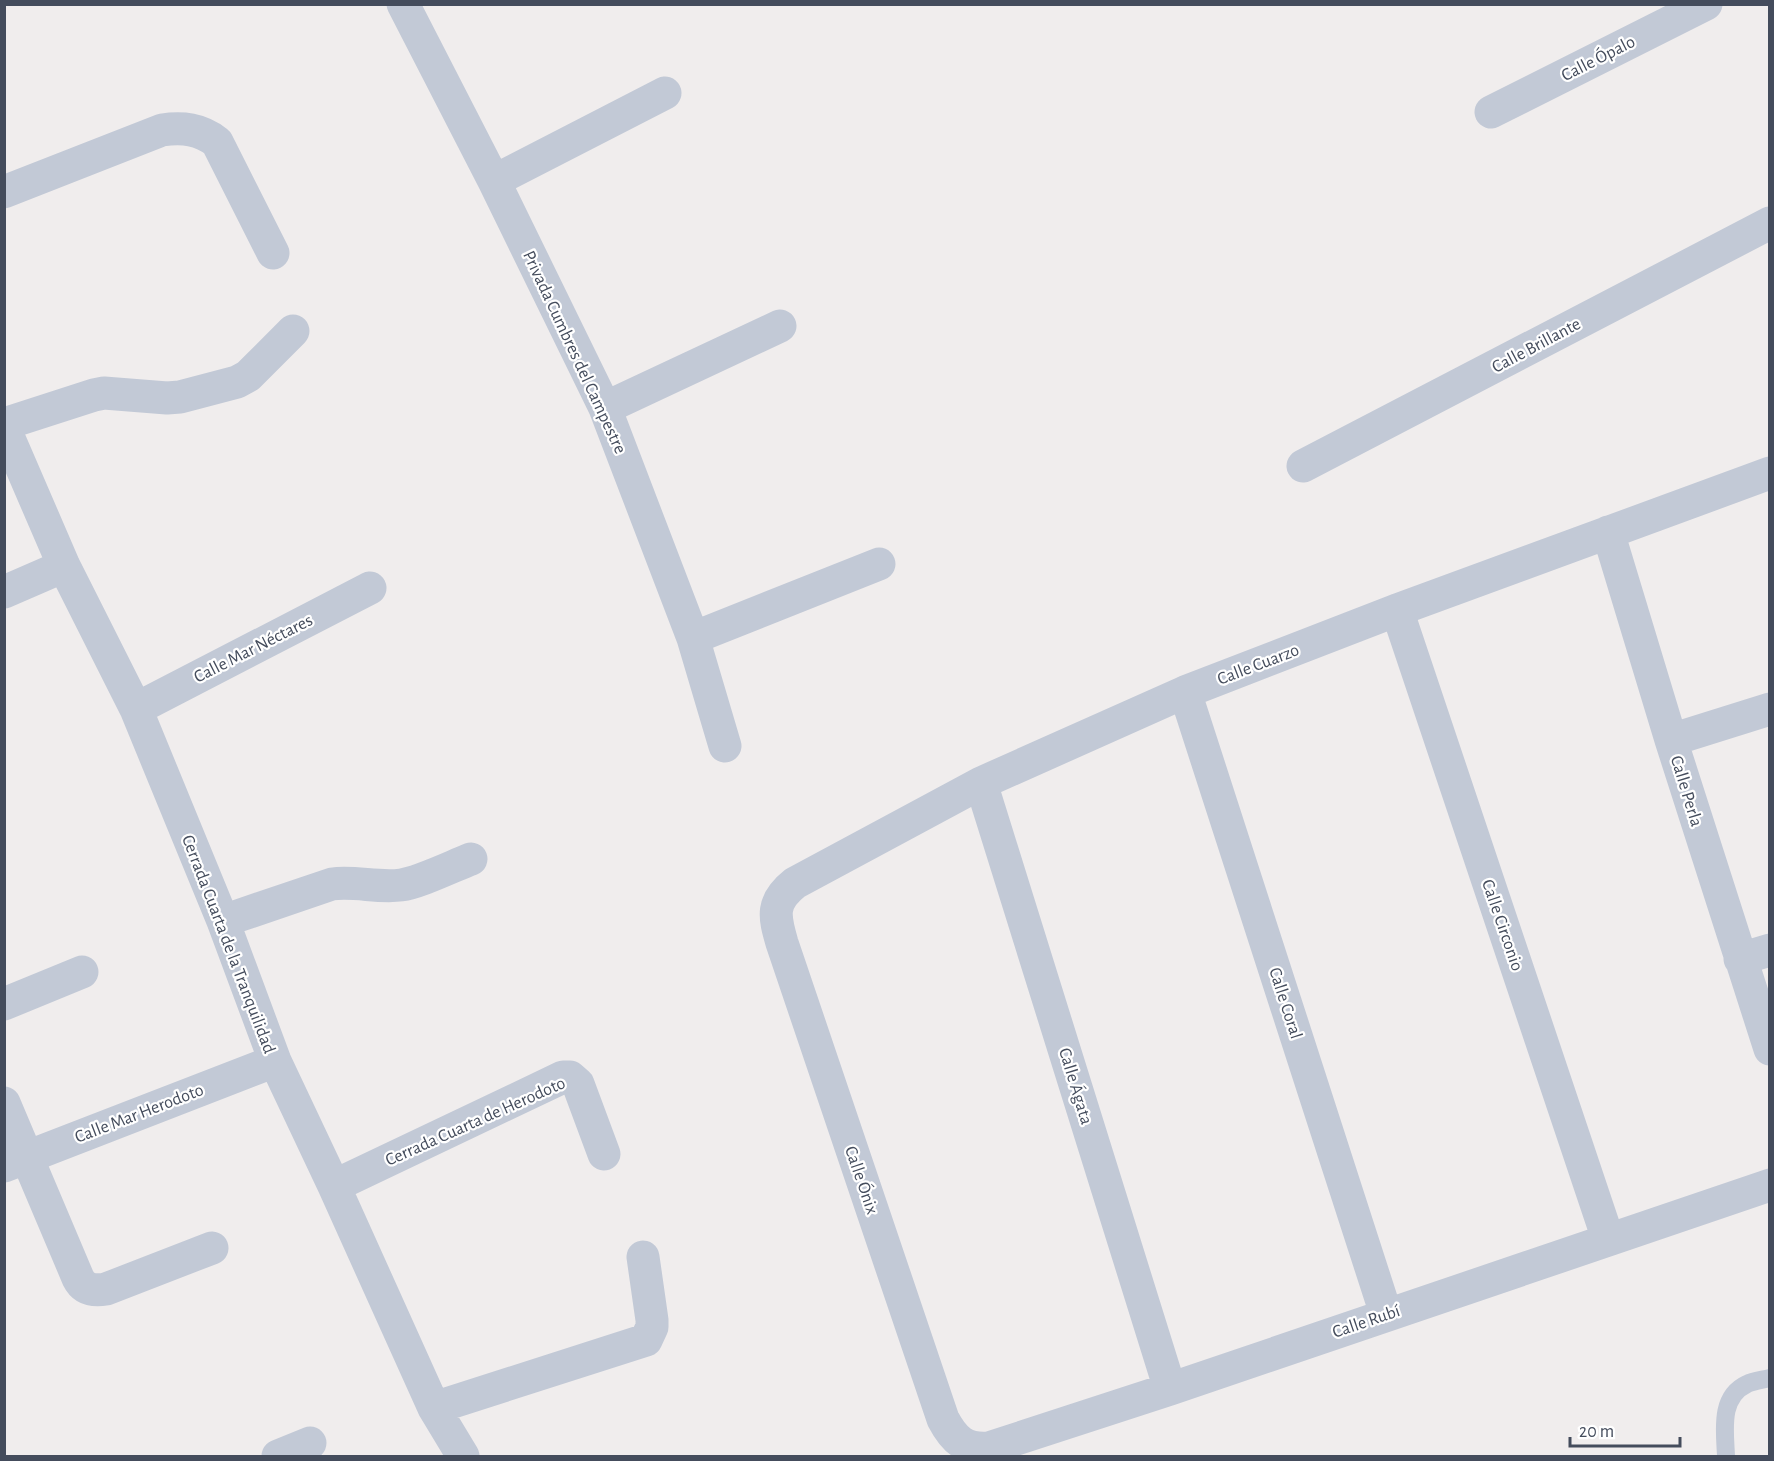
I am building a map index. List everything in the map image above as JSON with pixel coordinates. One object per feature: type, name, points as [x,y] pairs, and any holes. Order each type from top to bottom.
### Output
[{"type":"street","name":"Privada Cumbres del Campestre","points":[[403,4],[494,181],[605,408],[693,638],[725,746]]},
{"type":"street","name":"Calle Ópalo","points":[[1491,112],[1706,4]]},
{"type":"street","points":[[494,181],[665,93]]},
{"type":"street","points":[[4,192],[162,130],[177,128],[193,130],[206,134],[217,142],[273,253]]},
{"type":"street","name":"Calle Brillante","points":[[1303,466],[1770,223]]},
{"type":"street","points":[[605,408],[780,326]]},
{"type":"street","points":[[4,426],[104,393],[180,397],[237,382],[248,376],[293,331]]},
{"type":"street","name":"Cerrada Cuarta de la Tranquilidad","points":[[4,426],[64,566],[136,709],[223,921],[275,1061],[434,1408],[464,1456]]},
{"type":"street","name":"Calle Cuarzo","points":[[776,909],[781,893],[795,883],[981,783],[1185,692],[1397,610],[1770,473]]},
{"type":"street","name":"Calle Perla","points":[[1608,532],[1671,740],[1755,954],[1770,1049]]},
{"type":"street","points":[[693,638],[879,564]]},
{"type":"street","points":[[4,592],[64,566]]},
{"type":"street","name":"Calle Mar Néctares","points":[[136,709],[370,588]]},
{"type":"street","name":"Calle Circonio","points":[[1397,610],[1608,1239]]},
{"type":"street","name":"Calle Coral","points":[[1185,692],[1386,1314]]},
{"type":"street","points":[[1671,740],[1770,709]]},
{"type":"street","name":"Calle Ágata","points":[[981,783],[1170,1389]]},
{"type":"street","points":[[223,921],[332,884],[347,882],[386,886],[405,885],[471,859]]},
{"type":"street","name":"Calle Ónix","points":[[776,909],[777,926],[782,943],[943,1419],[951,1433],[963,1444]]},
{"type":"street","points":[[4,1004],[82,972]]},
{"type":"street","name":"Calle Mar Herodoto","points":[[15,1162],[275,1061]]},
{"type":"street","name":"Cerrada Cuarta de Herodoto","points":[[334,1186],[563,1077],[570,1077],[578,1084],[604,1154]]},
{"type":"street","points":[[4,1103],[15,1162],[81,1284],[87,1288],[106,1289],[212,1248]]},
{"type":"street","name":"Calle Rubí","points":[[963,1444],[975,1449],[989,1448],[1170,1389],[1770,1185]]},
{"type":"street","points":[[434,1408],[646,1340],[650,1334],[652,1320],[643,1257]]},
{"type":"street","points":[[278,1456],[310,1443]]},
{"type":"lane","points":[[1726,1456],[1725,1413],[1729,1399],[1745,1385],[1770,1378]]}]
